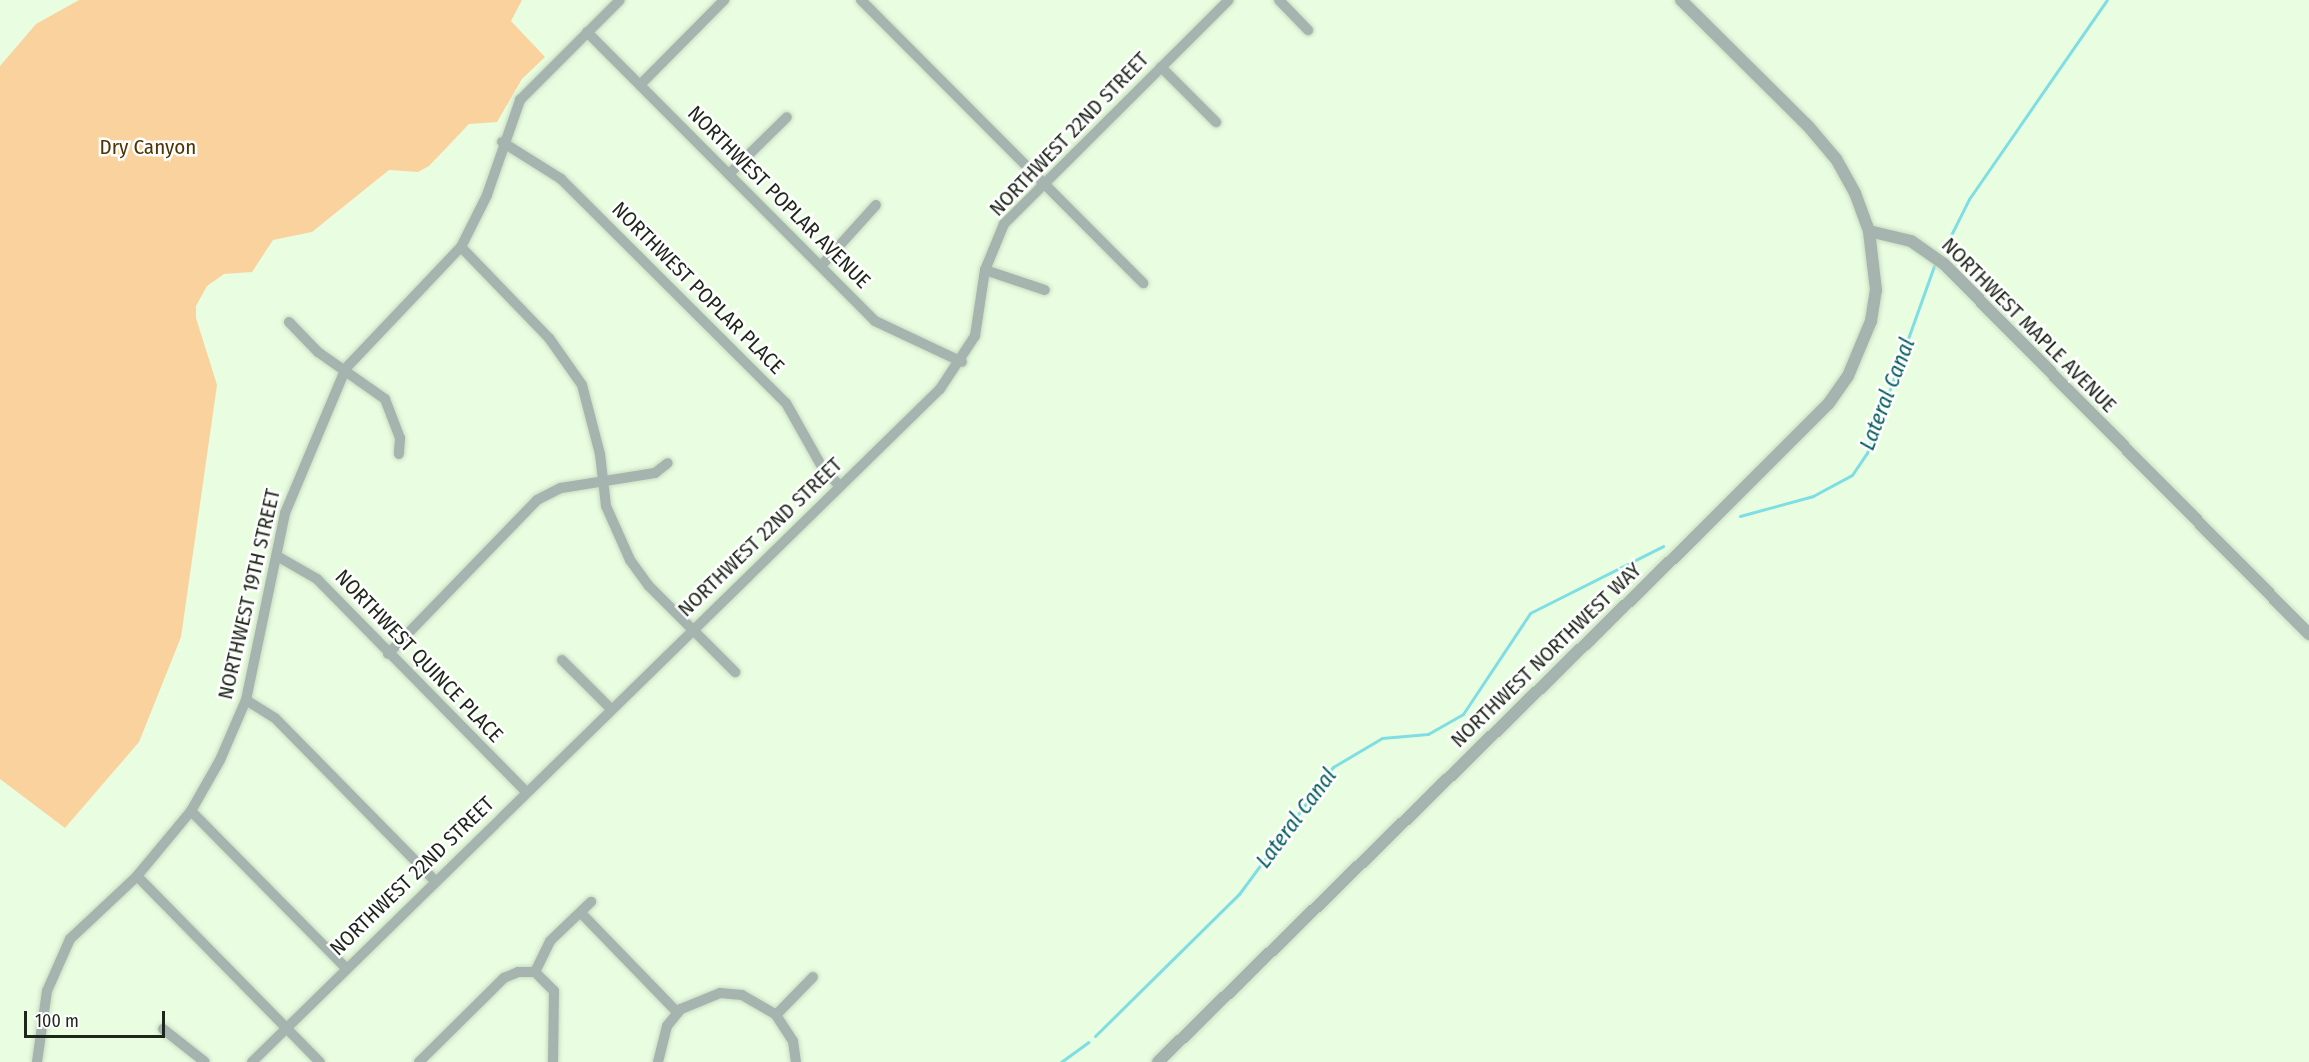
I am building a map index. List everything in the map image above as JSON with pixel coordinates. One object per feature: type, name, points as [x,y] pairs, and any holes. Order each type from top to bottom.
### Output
[{"type":"street","name":"NORTHWEST 19TH STREET","points":[[37,1062],[56,964],[70,939],[137,876],[191,811],[246,700],[277,556],[296,482],[346,368],[461,247],[487,195],[502,142],[520,100],[620,0]]},
{"type":"street","points":[[640,85],[724,0]]},
{"type":"street","points":[[861,0],[1143,283]]},
{"type":"street","name":"NORTHWEST 22ND STREET","points":[[252,1062],[840,486],[962,362],[975,336],[984,270],[1004,224],[1229,0]]},
{"type":"street","points":[[1279,0],[1308,30]]},
{"type":"street","points":[[1681,0],[1836,159],[1869,231]]},
{"type":"street","name":"NORTHWEST POPLAR AVENUE","points":[[587,32],[875,321],[962,362]]},
{"type":"street","points":[[1161,67],[1216,122]]},
{"type":"street","points":[[729,174],[787,117]]},
{"type":"street","name":"NORTHWEST POPLAR PLACE","points":[[502,142],[561,179],[786,403],[822,467],[840,486]]},
{"type":"street","points":[[821,267],[876,206]]},
{"type":"street","name":"NORTHWEST MAPLE AVENUE","points":[[1869,231],[1911,241],[1944,264],[2309,634]]},
{"type":"street","name":"NORTHWEST NORTHWEST WAY","points":[[1158,1062],[1829,402],[1848,376],[1870,321],[1876,290],[1869,231]]},
{"type":"street","points":[[461,247],[549,338],[582,385],[606,506],[630,560],[693,630],[735,672]]},
{"type":"street","points":[[984,270],[1045,290]]},
{"type":"street","points":[[289,322],[318,352],[346,368],[385,399],[400,438],[399,454]]},
{"type":"street","points":[[388,654],[537,500],[602,481],[655,473],[668,463]]},
{"type":"street","name":"NORTHWEST QUINCE PLACE","points":[[277,556],[316,579],[526,792]]},
{"type":"street","points":[[562,660],[610,709]]},
{"type":"street","points":[[246,700],[275,718],[435,881]]},
{"type":"street","points":[[191,811],[346,968]]},
{"type":"street","points":[[137,876],[320,1062]]},
{"type":"street","points":[[535,972],[549,941],[591,902]]},
{"type":"street","points":[[580,913],[678,1013]]},
{"type":"street","points":[[419,1062],[504,978],[535,972]]},
{"type":"street","points":[[535,972],[554,991],[553,1062]]},
{"type":"street","points":[[776,1015],[813,978]]},
{"type":"street","points":[[658,1062],[668,1026],[678,1013],[700,998],[720,993],[742,994],[776,1015],[793,1041],[796,1062]]},
{"type":"street","points":[[163,1029],[205,1062]]},
{"type":"green space","name":"Dry Canyon","points":[[79,0],[522,0],[511,21],[545,57],[522,79],[497,122],[469,124],[429,166],[418,172],[389,170],[312,232],[273,240],[252,272],[224,274],[207,286],[196,306],[196,318],[217,385],[181,637],[139,742],[65,828],[0,779],[0,66],[36,24]]},
{"type":"waterway","name":"Lateral Canal","points":[[1944,249],[1969,199],[2107,0]]},
{"type":"waterway","name":"Lateral Canal","points":[[1740,516],[1813,496],[1852,475],[1867,453],[1934,266]]},
{"type":"waterway","name":"Lateral Canal","points":[[1095,1036],[1239,894],[1333,767],[1382,738],[1428,734],[1463,714],[1530,613],[1663,546]]},
{"type":"waterway","name":"Lateral Canal","points":[[1061,1062],[1089,1042]]}]
